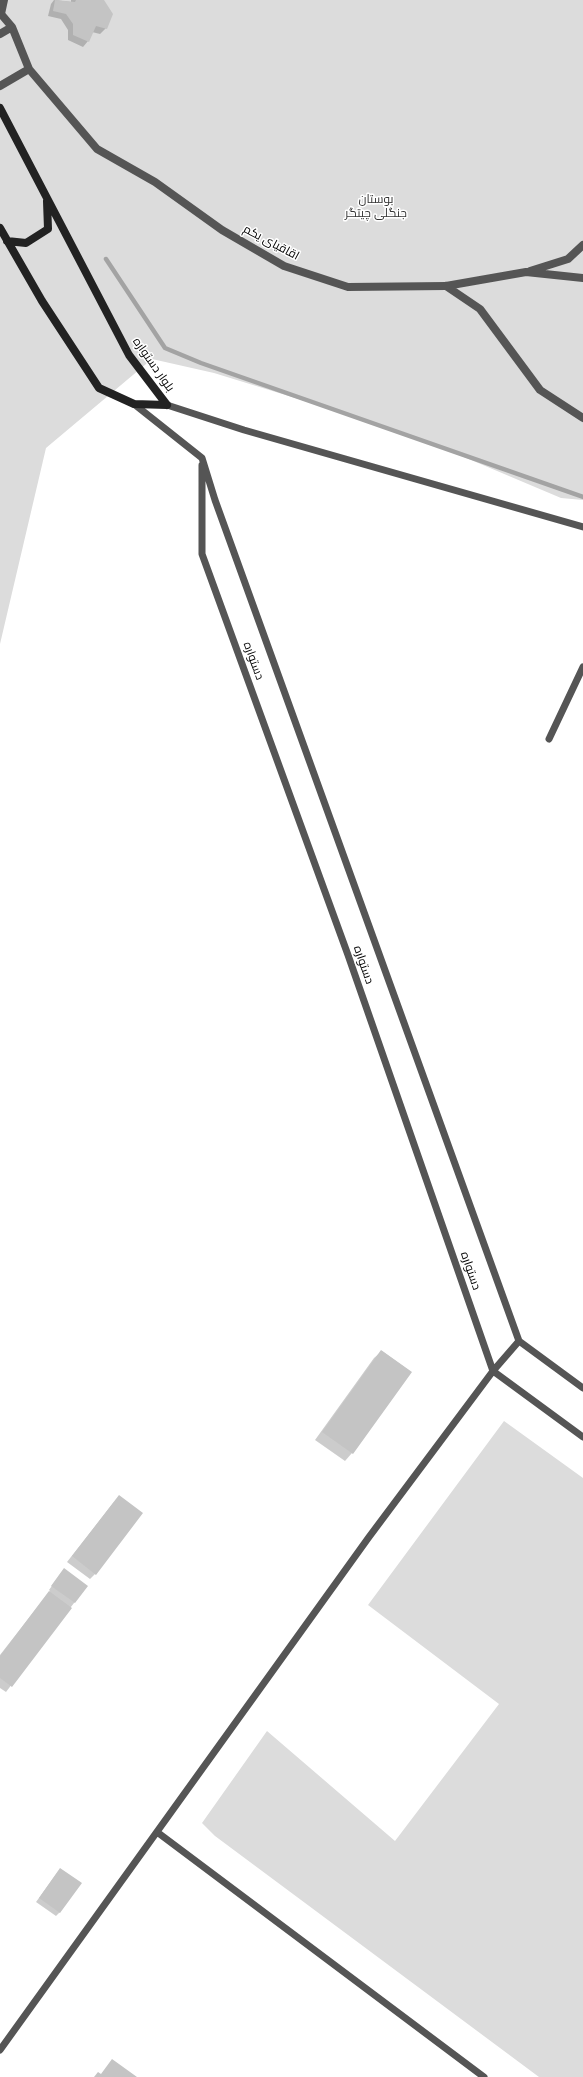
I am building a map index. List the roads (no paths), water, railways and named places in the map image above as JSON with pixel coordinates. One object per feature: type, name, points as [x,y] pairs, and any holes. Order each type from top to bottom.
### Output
[{"type":"main road","name":"بلوار دستواره","points":[[0,108],[129,355],[167,404]]},
{"type":"main road","points":[[7,241],[26,243],[48,229],[47,198]]},
{"type":"main road","name":"بلوار دستواره","points":[[0,228],[42,301],[99,388],[134,404],[167,404]]},
{"type":"street","name":"اقاقیای یکم","points":[[4,0],[1,14],[12,27],[29,69],[97,149],[155,182],[222,230],[284,266],[348,287],[446,286],[526,272]]},
{"type":"street","points":[[0,34],[12,27]]},
{"type":"street","points":[[0,86],[29,69]]},
{"type":"street","points":[[526,272],[568,259],[583,245]]},
{"type":"street","points":[[526,272],[583,278]]},
{"type":"street","points":[[446,286],[480,309],[540,390],[583,418]]},
{"type":"lane","points":[[134,404],[202,458],[215,500],[519,1341],[583,1388]]},
{"type":"lane","points":[[167,404],[244,430],[583,527]]},
{"type":"lane","name":"دستواره","points":[[202,458],[202,554],[348,955],[493,1371]]},
{"type":"lane","points":[[549,739],[583,667]]},
{"type":"lane","points":[[0,2050],[369,1537],[493,1371],[519,1341]]},
{"type":"lane","points":[[493,1371],[583,1437]]},
{"type":"lane","points":[[157,1832],[484,2077]]},
{"type":"waterway","points":[[106,259],[165,348],[201,363],[583,497]]},
{"type":"park label","name":"بوستان جنگلی چیتگر","points":[[376,207]]}]
